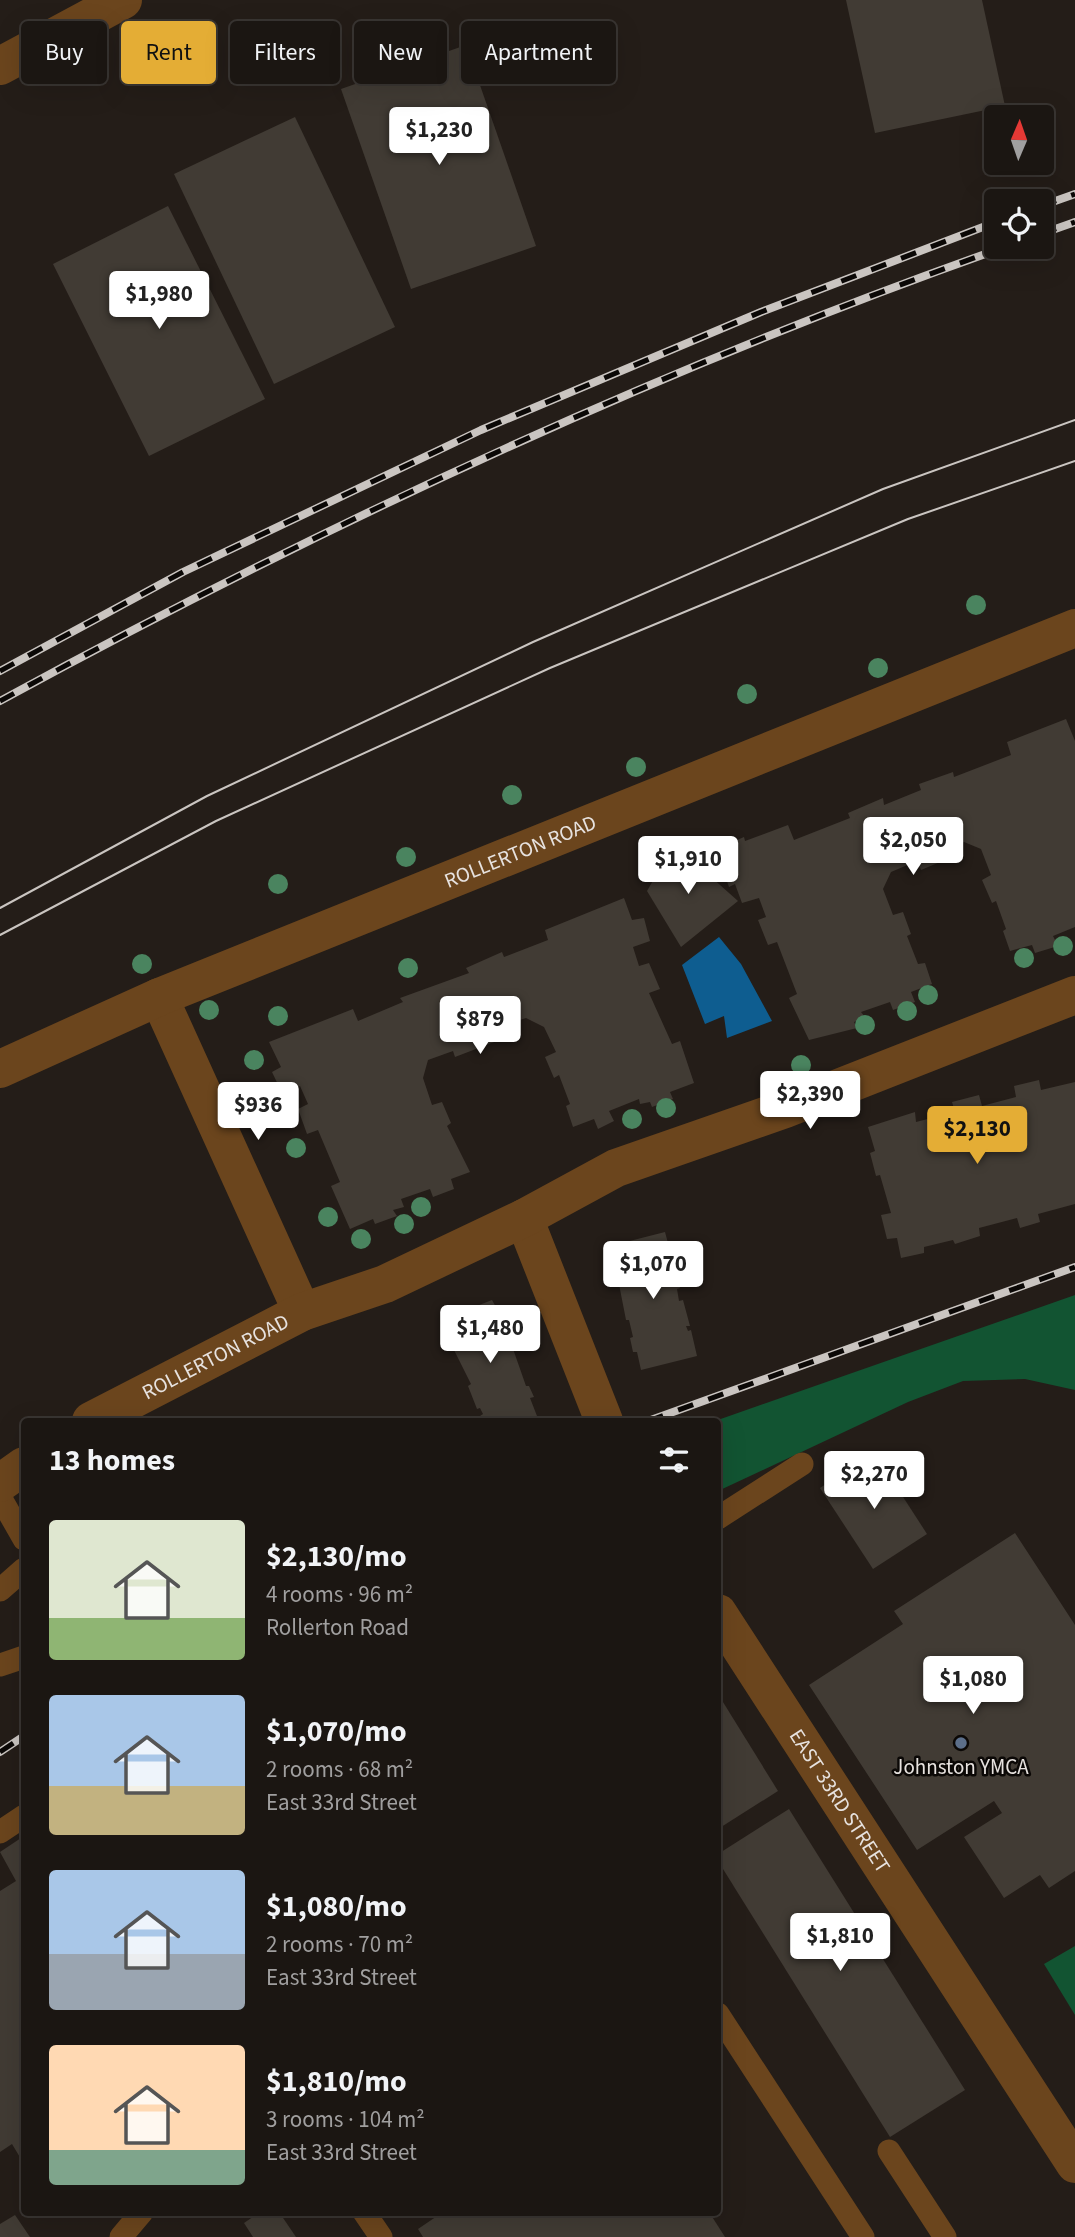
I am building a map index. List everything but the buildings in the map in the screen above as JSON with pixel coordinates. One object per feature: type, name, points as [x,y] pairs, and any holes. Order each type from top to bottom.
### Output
[{"type":"street","points":[[0,66],[123,0]]},
{"type":"street","name":"ROLLERTON ROAD","points":[[0,1069],[159,997],[1075,628]]},
{"type":"street","name":"ROLLERTON ROAD","points":[[97,1418],[302,1312],[385,1284],[523,1219],[616,1168],[785,1109],[1075,995]]},
{"type":"street","name":"ROLLERTON ROAD","points":[[159,997],[302,1312]]},
{"type":"street","points":[[523,1219],[603,1418]]},
{"type":"street","points":[[0,1483],[21,1468]]},
{"type":"street","name":"EAST 33RD STREET","points":[[721,1618],[1075,2164]]},
{"type":"lane","points":[[721,1516],[802,1464]]},
{"type":"lane","points":[[0,1497],[21,1534]]},
{"type":"lane","points":[[0,1590],[21,1572]]},
{"type":"lane","points":[[0,1665],[21,1658]]},
{"type":"lane","points":[[0,1832],[21,1818]]},
{"type":"lane","points":[[721,2019],[863,2237]]},
{"type":"lane","points":[[889,2151],[945,2237]]},
{"type":"lane","points":[[121,2237],[139,2216]]},
{"type":"lane","points":[[367,2216],[381,2237]]},
{"type":"green space","points":[[1075,1295],[1075,1390],[1025,1379],[963,1381],[908,1402],[721,1490],[721,1419]]},
{"type":"green space","points":[[1075,1946],[1075,2015],[1044,1964]]},
{"type":"water","points":[[719,937],[741,964],[772,1021],[727,1038],[724,1016],[705,1024],[682,965]]},
{"type":"tram line","points":[[0,908],[207,796],[533,642],[883,489],[1075,420]]},
{"type":"tram line","points":[[0,935],[216,821],[550,668],[908,519],[1075,461]]},
{"type":"railway","points":[[1054,201],[1075,194]]},
{"type":"railway","points":[[1054,229],[1075,222]]},
{"type":"railway","points":[[0,671],[183,572],[481,430],[761,312],[984,227]]},
{"type":"railway","points":[[0,701],[244,573],[494,454],[747,345],[984,255]]},
{"type":"railway","points":[[656,1418],[1075,1267]]},
{"type":"railway","points":[[0,1752],[21,1738]]},
{"type":"place","name":"Johnston YMCA","points":[[961,1743]]}]
